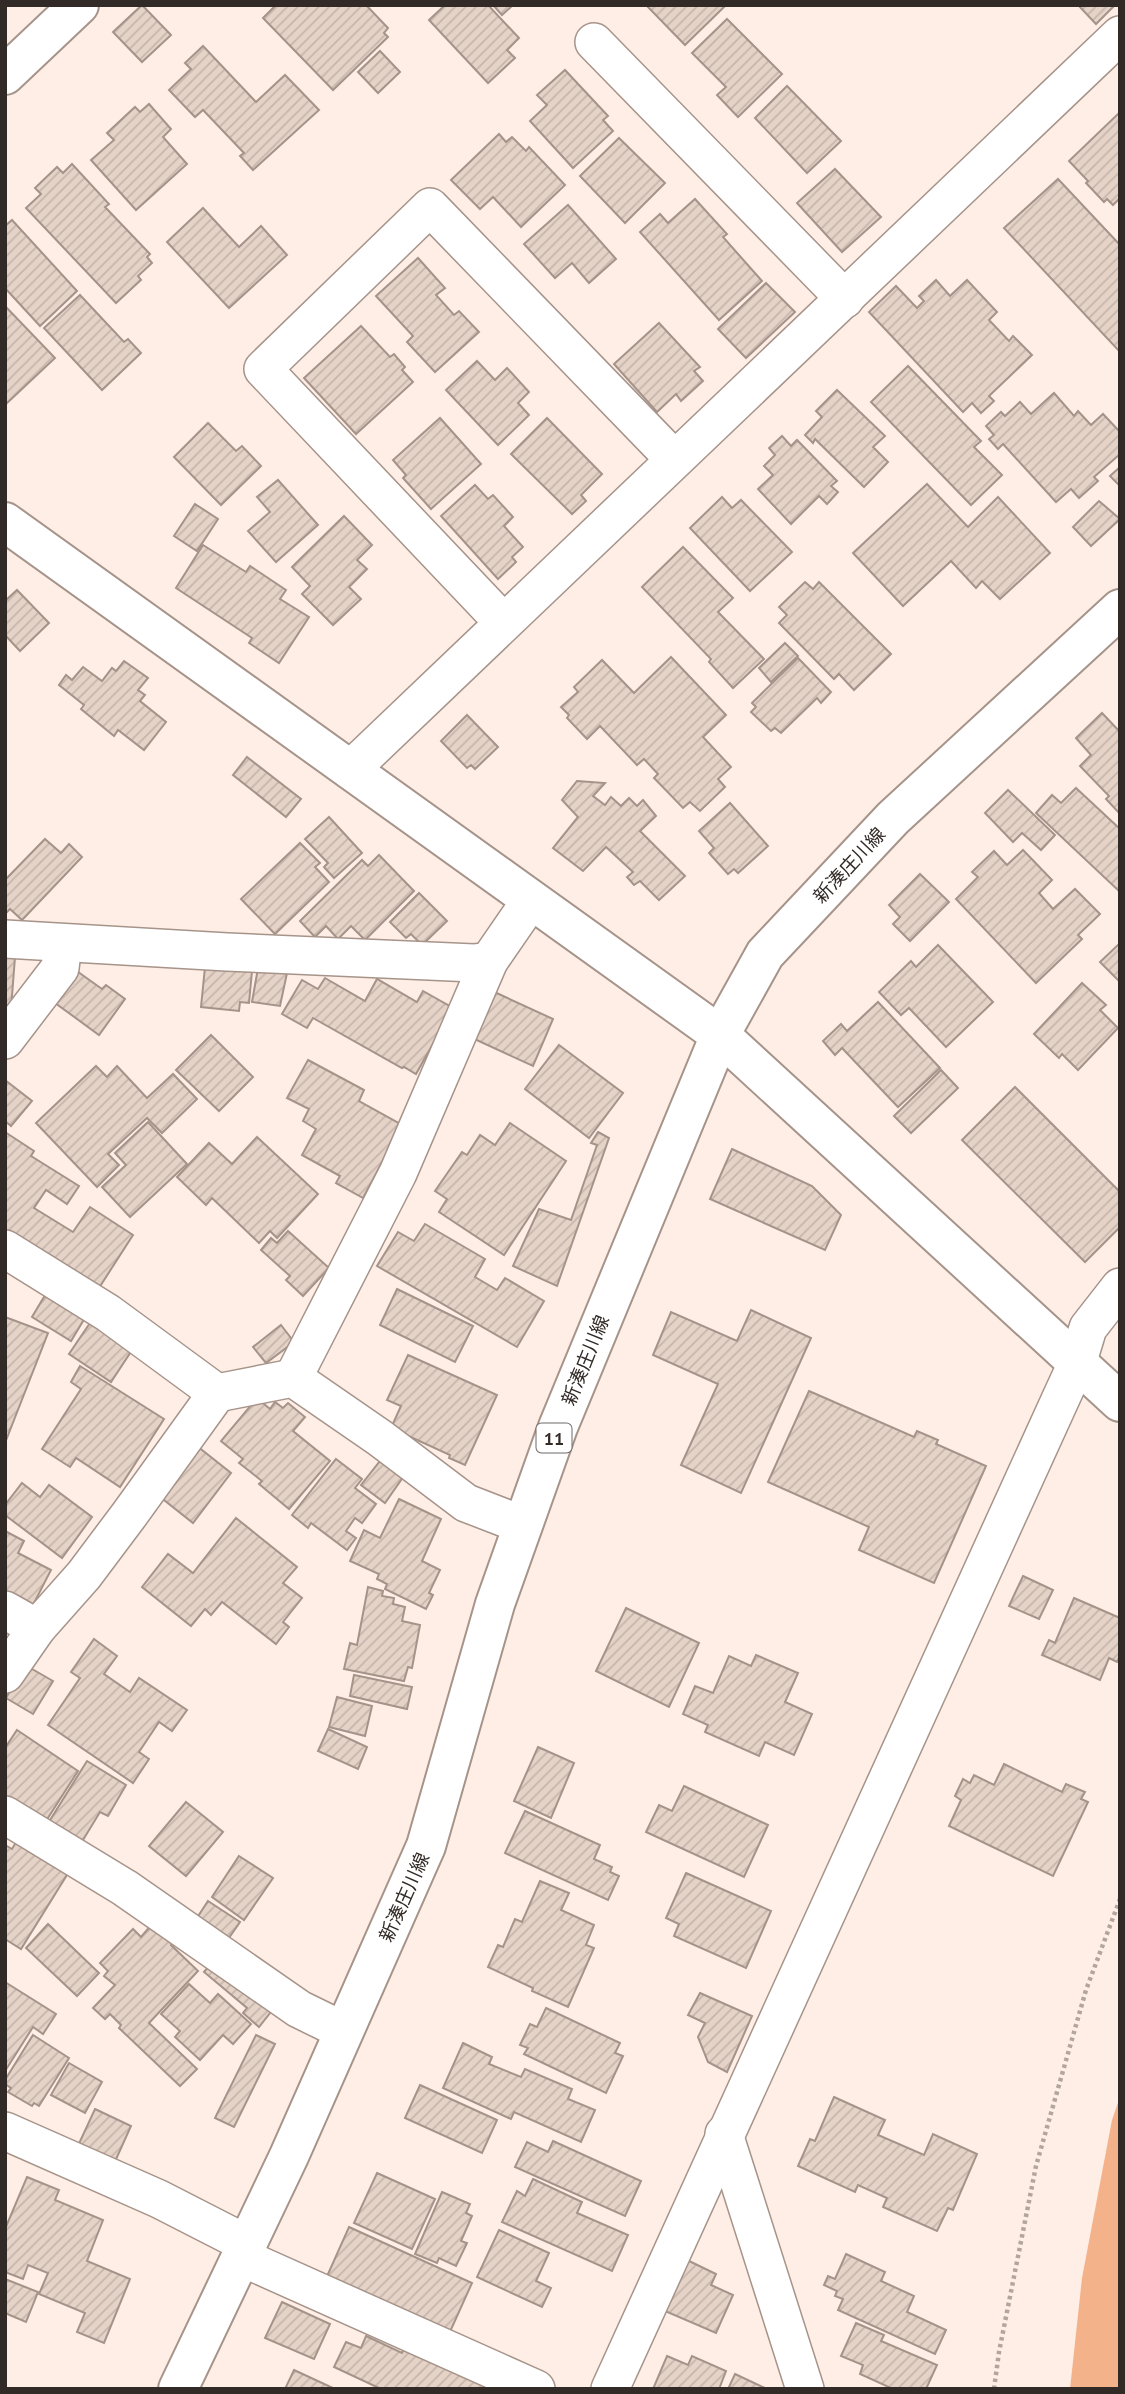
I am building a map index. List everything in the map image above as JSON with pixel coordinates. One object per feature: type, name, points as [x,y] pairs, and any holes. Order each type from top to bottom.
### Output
[{"type":"main road","points":[[5,75],[79,5]]},
{"type":"main road","points":[[5,522],[720,1035],[1120,1402]]},
{"type":"main road","name":"新湊庄川線","points":[[178,2389],[244,2250],[426,1846],[495,1604],[558,1427],[720,1035],[765,954],[893,818],[1120,609]]},
{"type":"street","points":[[350,770],[1120,35]]},
{"type":"street","points":[[594,41],[845,299]]},
{"type":"street","points":[[503,622],[263,369],[430,208],[674,459]]},
{"type":"street","points":[[293,1378],[398,1173],[489,961],[531,900]]},
{"type":"street","points":[[5,939],[474,963],[489,961]]},
{"type":"street","points":[[5,1040],[60,968],[63,943]]},
{"type":"street","points":[[5,1249],[108,1313],[217,1393]]},
{"type":"street","points":[[610,2389],[1077,1361],[1088,1328],[1107,1300],[1120,1287]]},
{"type":"street","points":[[5,1674],[37,1629],[84,1575],[217,1393],[293,1378],[467,1503],[523,1525]]},
{"type":"street","points":[[5,1610],[37,1629]]},
{"type":"street","points":[[5,1815],[125,1888],[299,2010],[344,2031]]},
{"type":"street","points":[[5,2131],[159,2199],[244,2250],[536,2389]]},
{"type":"street","points":[[724,2134],[805,2389]]},
{"type":"path","points":[[994,2389],[1036,2166],[1086,1990],[1120,1899]]},
{"type":"shaded area","points":[[1120,2097],[1120,2389],[1070,2389],[1082,2278],[1112,2120]]},
{"type":"building","points":[[142,5],[171,35],[142,62],[113,32]]},
{"type":"building","points":[[276,5],[366,5],[388,28],[384,33],[388,37],[333,90],[263,18]]},
{"type":"building","points":[[445,5],[488,5],[519,38],[507,50],[515,58],[488,83],[429,20]]},
{"type":"building","points":[[493,5],[513,5],[502,15]]},
{"type":"building","points":[[646,5],[725,5],[725,6],[685,45]]},
{"type":"building","points":[[1078,5],[1115,5],[1096,24]]},
{"type":"building","points":[[727,19],[782,74],[738,117],[717,95],[726,87],[692,53]]},
{"type":"building","points":[[203,46],[256,102],[285,75],[319,110],[253,170],[240,156],[244,153],[203,110],[195,117],[169,90],[191,69],[185,63]]},
{"type":"building","points":[[380,51],[400,72],[378,93],[358,72]]},
{"type":"building","points":[[565,70],[608,116],[603,120],[613,131],[573,168],[530,121],[547,105],[537,95]]},
{"type":"building","points":[[787,86],[841,141],[807,173],[755,118]]},
{"type":"building","points":[[149,104],[171,129],[163,137],[187,164],[136,210],[91,160],[114,140],[107,133],[135,107],[140,112]]},
{"type":"building","points":[[1120,112],[1120,198],[1113,205],[1107,199],[1104,202],[1069,161]]},
{"type":"building","points":[[499,134],[506,142],[512,137],[526,151],[529,147],[565,185],[521,227],[493,197],[480,209],[451,180]]},
{"type":"building","points":[[619,138],[665,183],[625,223],[580,176]]},
{"type":"building","points":[[72,164],[109,204],[105,207],[150,254],[147,257],[152,263],[138,276],[141,280],[116,303],[26,208],[41,194],[35,188],[57,167],[63,173]]},
{"type":"building","points":[[835,169],[881,217],[842,252],[797,203]]},
{"type":"building","points":[[1058,179],[1120,245],[1120,352],[1004,228]]},
{"type":"building","points":[[695,199],[727,234],[723,237],[762,281],[719,320],[640,232],[660,214],[668,223]]},
{"type":"building","points":[[568,205],[616,259],[589,283],[572,263],[555,278],[524,244]]},
{"type":"building","points":[[203,208],[239,247],[261,226],[287,255],[229,308],[167,242]]},
{"type":"building","points":[[12,220],[77,291],[40,326],[5,288],[5,226]]},
{"type":"building","points":[[418,258],[445,288],[436,295],[454,315],[459,311],[479,332],[435,372],[407,342],[413,336],[376,296]]},
{"type":"building","points":[[936,280],[950,296],[967,280],[997,312],[989,320],[1009,341],[1013,336],[1032,355],[989,396],[994,401],[981,413],[972,403],[963,412],[869,312],[896,286],[917,308],[924,301],[919,296]]},
{"type":"building","points":[[766,283],[795,312],[746,358],[718,329]]},
{"type":"building","points":[[80,295],[124,342],[128,339],[141,353],[102,390],[44,328]]},
{"type":"building","points":[[5,306],[55,358],[5,405]]},
{"type":"building","points":[[659,323],[700,367],[694,371],[703,381],[681,401],[676,394],[657,412],[614,364]]},
{"type":"building","points":[[361,326],[390,357],[394,354],[405,367],[402,370],[413,382],[356,434],[304,378]]},
{"type":"building","points":[[477,361],[495,380],[507,368],[529,392],[518,403],[529,415],[498,445],[446,390]]},
{"type":"building","points":[[908,366],[981,441],[974,447],[1002,475],[971,505],[871,402]]},
{"type":"building","points":[[837,390],[885,436],[873,447],[888,462],[864,487],[815,439],[813,443],[805,435],[822,417],[816,411]]},
{"type":"building","points":[[1054,393],[1074,416],[1078,411],[1091,425],[1103,414],[1120,432],[1120,454],[1094,477],[1098,481],[1079,498],[1071,489],[1056,502],[1003,444],[998,449],[989,439],[994,435],[986,426],[1001,412],[1005,416],[1020,402],[1031,414]]},
{"type":"building","points":[[440,418],[481,464],[431,509],[403,478],[406,475],[393,460]]},
{"type":"building","points":[[547,418],[602,474],[581,495],[586,501],[572,514],[511,454]]},
{"type":"building","points":[[208,423],[236,451],[242,446],[261,466],[221,505],[174,457]]},
{"type":"building","points":[[782,436],[791,446],[797,440],[837,481],[831,486],[838,492],[827,504],[819,496],[791,524],[758,489],[773,475],[764,466],[775,455],[769,448]]},
{"type":"building","points":[[1120,467],[1120,486],[1110,476]]},
{"type":"building","points":[[278,480],[318,525],[276,562],[248,531],[270,512],[257,497]]},
{"type":"building","points":[[927,484],[968,527],[998,497],[1050,553],[1000,599],[982,581],[976,588],[951,561],[903,606],[853,553]]},
{"type":"building","points":[[475,485],[488,499],[493,495],[513,517],[504,526],[523,547],[512,557],[516,562],[498,579],[441,516]]},
{"type":"building","points":[[722,497],[732,508],[741,500],[792,552],[750,591],[690,528]]},
{"type":"building","points":[[1099,501],[1120,519],[1091,546],[1073,527]]},
{"type":"building","points":[[195,504],[218,519],[197,551],[174,536]]},
{"type":"building","points":[[344,516],[372,545],[357,560],[367,569],[349,587],[361,599],[333,625],[302,594],[310,586],[292,567]]},
{"type":"building","points":[[203,545],[246,572],[250,566],[286,590],[280,599],[309,617],[279,663],[249,643],[252,638],[176,588]]},
{"type":"building","points":[[683,547],[733,598],[718,612],[764,659],[733,688],[709,662],[711,659],[642,587]]},
{"type":"building","points":[[805,582],[813,589],[819,582],[891,654],[854,690],[839,674],[834,679],[779,623],[787,615],[779,607]]},
{"type":"building","points":[[17,590],[49,623],[20,651],[5,635],[5,601]]},
{"type":"building","points":[[785,643],[798,656],[771,682],[759,668]]},
{"type":"building","points":[[671,657],[726,715],[703,737],[731,767],[718,779],[725,787],[700,811],[690,802],[683,808],[654,778],[658,774],[644,759],[637,765],[600,726],[587,739],[567,718],[569,715],[561,707],[578,692],[574,687],[602,660],[634,693]]},
{"type":"building","points":[[798,658],[831,692],[821,703],[817,698],[781,733],[775,728],[771,731],[751,712],[756,707],[752,703]]},
{"type":"building","points":[[124,661],[148,678],[138,690],[145,695],[140,701],[166,722],[144,750],[118,730],[114,736],[81,709],[84,705],[59,685],[66,675],[72,680],[83,667],[102,681],[112,668],[116,671]]},
{"type":"building","points":[[1102,713],[1120,732],[1120,814],[1106,799],[1109,796],[1080,766],[1091,755],[1076,738]]},
{"type":"building","points":[[467,715],[498,747],[475,769],[471,765],[467,768],[441,741]]},
{"type":"building","points":[[247,757],[301,799],[286,817],[233,775]]},
{"type":"building","points":[[577,781],[605,783],[593,796],[605,805],[611,797],[621,806],[629,798],[637,806],[643,800],[656,816],[640,831],[685,876],[659,900],[640,881],[634,885],[627,877],[633,872],[606,847],[583,871],[553,848],[578,817],[562,800]]},
{"type":"building","points":[[1076,788],[1120,829],[1120,892],[1036,813],[1052,795],[1061,803]]},
{"type":"building","points":[[1008,790],[1055,835],[1041,850],[1022,833],[1013,842],[985,813]]},
{"type":"building","points":[[730,803],[768,846],[738,873],[734,869],[728,874],[709,853],[714,848],[699,831]]},
{"type":"building","points":[[329,817],[362,853],[334,878],[324,867],[328,863],[305,839]]},
{"type":"building","points":[[45,839],[61,853],[69,844],[82,857],[22,920],[10,909],[5,914],[5,880]]},
{"type":"building","points":[[300,843],[320,863],[315,867],[329,882],[275,934],[241,899]]},
{"type":"building","points":[[1023,850],[1052,880],[1039,893],[1053,909],[1075,889],[1100,914],[1078,935],[1082,939],[1036,983],[956,899],[978,877],[972,872],[994,851],[1007,865]]},
{"type":"building","points":[[379,855],[414,891],[365,940],[351,926],[338,939],[326,926],[315,937],[300,921],[362,860],[368,866]]},
{"type":"building","points":[[920,874],[949,902],[910,941],[893,924],[900,917],[889,905]]},
{"type":"building","points":[[419,893],[447,921],[422,945],[411,934],[406,938],[390,922]]},
{"type":"building","points":[[1120,943],[1120,982],[1100,962]]},
{"type":"building","points":[[938,945],[993,1002],[946,1047],[909,1008],[901,1015],[879,992],[911,961],[916,967]]},
{"type":"building","points":[[5,956],[15,957],[11,1009],[5,1008]]},
{"type":"building","points":[[205,967],[252,971],[249,1003],[240,1002],[239,1011],[201,1007]]},
{"type":"building","points":[[258,968],[287,973],[280,1006],[252,1002]]},
{"type":"building","points":[[74,969],[102,989],[106,985],[125,999],[99,1035],[51,1000]]},
{"type":"building","points":[[325,978],[365,1001],[377,979],[417,1002],[423,991],[453,1008],[416,1074],[313,1018],[307,1028],[282,1014],[302,980],[318,989]]},
{"type":"building","points":[[1082,983],[1106,1005],[1100,1010],[1118,1028],[1078,1070],[1062,1054],[1059,1058],[1034,1034]]},
{"type":"building","points":[[490,990],[553,1019],[533,1066],[470,1037]]},
{"type":"building","points":[[878,1002],[940,1068],[898,1107],[842,1048],[835,1055],[823,1041],[841,1024],[847,1031]]},
{"type":"building","points":[[211,1035],[253,1077],[219,1111],[176,1070]]},
{"type":"building","points":[[559,1045],[623,1093],[589,1138],[525,1089]]},
{"type":"building","points":[[308,1060],[364,1090],[359,1101],[402,1125],[363,1198],[336,1183],[340,1176],[302,1155],[316,1129],[303,1121],[309,1109],[287,1098]]},
{"type":"building","points":[[96,1066],[107,1077],[117,1066],[147,1098],[173,1074],[197,1099],[162,1133],[147,1118],[108,1154],[119,1165],[97,1187],[36,1123]]},
{"type":"building","points":[[941,1070],[958,1088],[911,1133],[894,1116]]},
{"type":"building","points":[[5,1080],[32,1101],[11,1126],[5,1121]]},
{"type":"building","points":[[1015,1087],[1120,1192],[1120,1227],[1085,1262],[962,1140]]},
{"type":"building","points":[[148,1122],[187,1164],[130,1217],[102,1187],[126,1165],[115,1153]]},
{"type":"building","points":[[510,1123],[566,1161],[504,1255],[439,1212],[447,1199],[435,1191],[462,1152],[467,1155],[480,1135],[495,1145]]},
{"type":"building","points":[[5,1132],[34,1151],[31,1156],[79,1186],[67,1204],[46,1190],[34,1208],[73,1232],[90,1207],[133,1235],[97,1291],[5,1232]]},
{"type":"building","points":[[598,1132],[609,1138],[557,1286],[513,1266],[539,1209],[571,1220],[597,1145],[591,1143]]},
{"type":"building","points":[[257,1137],[318,1194],[277,1238],[270,1231],[259,1243],[212,1198],[206,1205],[177,1177],[209,1143],[232,1164]]},
{"type":"building","points":[[732,1149],[812,1186],[841,1215],[825,1250],[710,1199]]},
{"type":"building","points":[[425,1224],[485,1259],[475,1277],[497,1290],[505,1278],[544,1301],[517,1347],[377,1266],[398,1232],[414,1241]]},
{"type":"building","points":[[288,1231],[329,1268],[303,1296],[286,1280],[290,1276],[261,1250],[271,1238],[277,1243]]},
{"type":"building","points":[[50,1287],[89,1311],[71,1341],[32,1317]]},
{"type":"building","points":[[397,1289],[473,1326],[455,1362],[380,1325]]},
{"type":"building","points":[[751,1310],[811,1338],[741,1493],[681,1465],[718,1384],[653,1355],[671,1312],[737,1341]]},
{"type":"building","points":[[5,1317],[48,1333],[5,1443]]},
{"type":"building","points":[[94,1317],[136,1344],[111,1382],[69,1354]]},
{"type":"building","points":[[281,1325],[294,1342],[266,1363],[253,1347]]},
{"type":"building","points":[[408,1355],[497,1395],[465,1465],[449,1458],[450,1455],[391,1428],[401,1406],[387,1400]]},
{"type":"building","points":[[80,1366],[164,1419],[120,1487],[76,1458],[70,1467],[42,1449],[81,1389],[71,1382]]},
{"type":"building","points":[[809,1391],[914,1437],[917,1431],[938,1440],[936,1444],[986,1466],[934,1583],[859,1550],[869,1527],[768,1482]]},
{"type":"building","points":[[257,1398],[270,1409],[275,1402],[283,1408],[288,1403],[305,1417],[293,1431],[330,1461],[289,1509],[259,1484],[262,1481],[239,1463],[243,1459],[221,1441]]},
{"type":"building","points":[[197,1446],[231,1473],[193,1523],[159,1496]]},
{"type":"building","points":[[384,1456],[406,1473],[385,1503],[361,1485]]},
{"type":"building","points":[[336,1459],[362,1479],[355,1488],[376,1504],[362,1523],[355,1518],[346,1531],[356,1538],[347,1550],[311,1523],[308,1528],[292,1515]]},
{"type":"building","points":[[22,1483],[40,1497],[49,1485],[92,1517],[62,1558],[5,1515],[5,1505]]},
{"type":"building","points":[[399,1499],[441,1519],[422,1561],[440,1570],[429,1593],[433,1595],[426,1609],[385,1589],[387,1584],[377,1579],[379,1574],[350,1561],[364,1530],[380,1538]]},
{"type":"building","points":[[236,1518],[297,1567],[283,1583],[302,1598],[283,1622],[289,1627],[276,1644],[222,1602],[211,1615],[205,1609],[191,1626],[142,1587],[168,1554],[193,1573]]},
{"type":"building","points":[[5,1531],[24,1541],[18,1553],[51,1570],[32,1607],[5,1593]]},
{"type":"building","points":[[1023,1576],[1053,1590],[1039,1619],[1009,1606]]},
{"type":"building","points":[[368,1587],[383,1591],[382,1596],[394,1598],[393,1604],[405,1607],[402,1621],[420,1625],[412,1668],[408,1667],[404,1681],[344,1669],[350,1643],[357,1645]]},
{"type":"building","points":[[1074,1598],[1120,1618],[1120,1656],[1117,1662],[1109,1658],[1100,1680],[1042,1655],[1049,1640],[1055,1643]]},
{"type":"building","points":[[626,1608],[699,1643],[669,1707],[596,1671]]},
{"type":"building","points":[[94,1639],[117,1656],[104,1674],[130,1692],[139,1678],[187,1710],[172,1731],[159,1722],[139,1752],[149,1759],[133,1783],[48,1725],[80,1678],[71,1672]]},
{"type":"building","points":[[756,1655],[798,1673],[785,1702],[812,1714],[794,1755],[765,1742],[759,1756],[705,1732],[708,1725],[683,1714],[695,1686],[713,1693],[729,1656],[751,1666]]},
{"type":"building","points":[[25,1665],[53,1681],[33,1714],[6,1698]]},
{"type":"building","points":[[354,1675],[412,1687],[407,1709],[350,1696]]},
{"type":"building","points":[[337,1697],[372,1706],[365,1736],[329,1727]]},
{"type":"building","points":[[328,1729],[367,1747],[358,1769],[318,1751]]},
{"type":"building","points":[[17,1730],[78,1771],[44,1824],[5,1798],[5,1748]]},
{"type":"building","points":[[538,1747],[574,1763],[551,1818],[514,1801]]},
{"type":"building","points":[[87,1761],[126,1785],[108,1816],[100,1812],[80,1845],[47,1825]]},
{"type":"building","points":[[1004,1764],[1062,1792],[1066,1784],[1085,1792],[1081,1799],[1088,1802],[1053,1876],[949,1826],[961,1800],[955,1796],[963,1779],[970,1783],[974,1775],[994,1785]]},
{"type":"building","points":[[684,1786],[768,1825],[744,1877],[646,1832],[659,1805],[672,1811]]},
{"type":"building","points":[[186,1802],[223,1832],[186,1876],[149,1846]]},
{"type":"building","points":[[525,1811],[600,1845],[594,1859],[612,1867],[610,1872],[619,1876],[608,1900],[505,1853]]},
{"type":"building","points":[[18,1839],[70,1870],[21,1949],[5,1939],[5,1845],[12,1849]]},
{"type":"building","points":[[239,1856],[273,1878],[244,1920],[212,1897]]},
{"type":"building","points":[[686,1873],[771,1911],[746,1968],[674,1936],[679,1924],[666,1918]]},
{"type":"building","points":[[540,1881],[569,1893],[561,1910],[594,1925],[586,1945],[594,1948],[568,2007],[488,1967],[498,1945],[503,1947],[515,1919],[522,1922]]},
{"type":"building","points":[[208,1901],[240,1922],[226,1942],[195,1921]]},
{"type":"building","points":[[153,1923],[198,1971],[149,2023],[197,2069],[180,2086],[119,2028],[121,2025],[110,2014],[105,2019],[93,2008],[115,1985],[104,1976],[108,1971],[100,1963],[133,1929],[141,1937]]},
{"type":"building","points":[[48,1924],[99,1973],[77,1996],[26,1948]]},
{"type":"building","points":[[215,1959],[274,2008],[259,2027],[243,2013],[247,2008],[204,1972]]},
{"type":"building","points":[[5,1982],[56,2014],[43,2034],[33,2027],[5,2071]]},
{"type":"building","points":[[189,1984],[210,2003],[218,1994],[251,2024],[233,2044],[223,2035],[200,2060],[175,2037],[180,2031],[161,2014]]},
{"type":"building","points":[[700,1993],[752,2016],[727,2072],[708,2062],[698,2037],[705,2023],[688,2015]]},
{"type":"building","points":[[546,2008],[620,2043],[615,2053],[623,2056],[606,2093],[524,2054],[528,2048],[520,2045],[530,2024],[537,2027]]},
{"type":"building","points":[[33,2035],[69,2058],[39,2106],[34,2103],[32,2106],[8,2092],[11,2088],[5,2084]]},
{"type":"building","points":[[256,2035],[275,2044],[234,2127],[215,2118]]},
{"type":"building","points":[[463,2043],[492,2057],[489,2064],[521,2077],[525,2069],[572,2089],[568,2099],[595,2110],[581,2142],[514,2112],[511,2119],[443,2088]]},
{"type":"building","points":[[69,2063],[102,2082],[85,2113],[51,2095]]},
{"type":"building","points":[[420,2085],[497,2120],[482,2153],[405,2118]]},
{"type":"building","points":[[834,2097],[885,2120],[878,2135],[924,2155],[933,2134],[977,2154],[953,2210],[948,2208],[937,2231],[883,2207],[887,2198],[858,2185],[855,2192],[798,2166],[810,2139],[815,2141]]},
{"type":"building","points":[[95,2109],[131,2126],[113,2166],[76,2150]]},
{"type":"building","points":[[553,2141],[641,2181],[625,2216],[515,2167],[527,2142],[548,2152]]},
{"type":"building","points":[[377,2173],[435,2199],[412,2249],[354,2223]]},
{"type":"building","points":[[27,2177],[59,2190],[55,2200],[103,2220],[87,2261],[130,2279],[104,2343],[77,2332],[85,2313],[39,2294],[48,2273],[28,2265],[23,2279],[5,2272],[5,2229]]},
{"type":"building","points":[[533,2179],[582,2202],[577,2213],[628,2235],[612,2271],[502,2222],[517,2191],[525,2196]]},
{"type":"building","points":[[442,2192],[470,2204],[466,2213],[472,2216],[461,2241],[467,2243],[456,2266],[439,2258],[437,2263],[415,2254]]},
{"type":"building","points":[[349,2227],[472,2283],[449,2334],[324,2283]]},
{"type":"building","points":[[499,2230],[549,2253],[536,2281],[551,2288],[542,2307],[477,2277]]},
{"type":"building","points":[[846,2254],[885,2272],[881,2281],[914,2296],[907,2312],[946,2330],[935,2354],[838,2310],[843,2299],[835,2296],[837,2291],[824,2285],[828,2276],[835,2279]]},
{"type":"building","points":[[687,2260],[716,2274],[711,2285],[733,2295],[716,2333],[665,2311]]},
{"type":"building","points":[[5,2279],[38,2292],[26,2322],[5,2313]]},
{"type":"building","points":[[282,2302],[330,2324],[314,2359],[265,2338]]},
{"type":"building","points":[[856,2323],[884,2335],[881,2341],[937,2365],[926,2389],[893,2389],[860,2374],[863,2365],[841,2356]]},
{"type":"building","points":[[366,2336],[402,2353],[407,2342],[489,2380],[485,2389],[381,2389],[334,2367],[346,2342],[361,2348]]},
{"type":"building","points":[[667,2356],[688,2365],[692,2356],[726,2371],[719,2389],[653,2389]]},
{"type":"building","points":[[294,2370],[335,2389],[285,2389]]},
{"type":"building","points":[[735,2374],[767,2389],[728,2389]]}]
